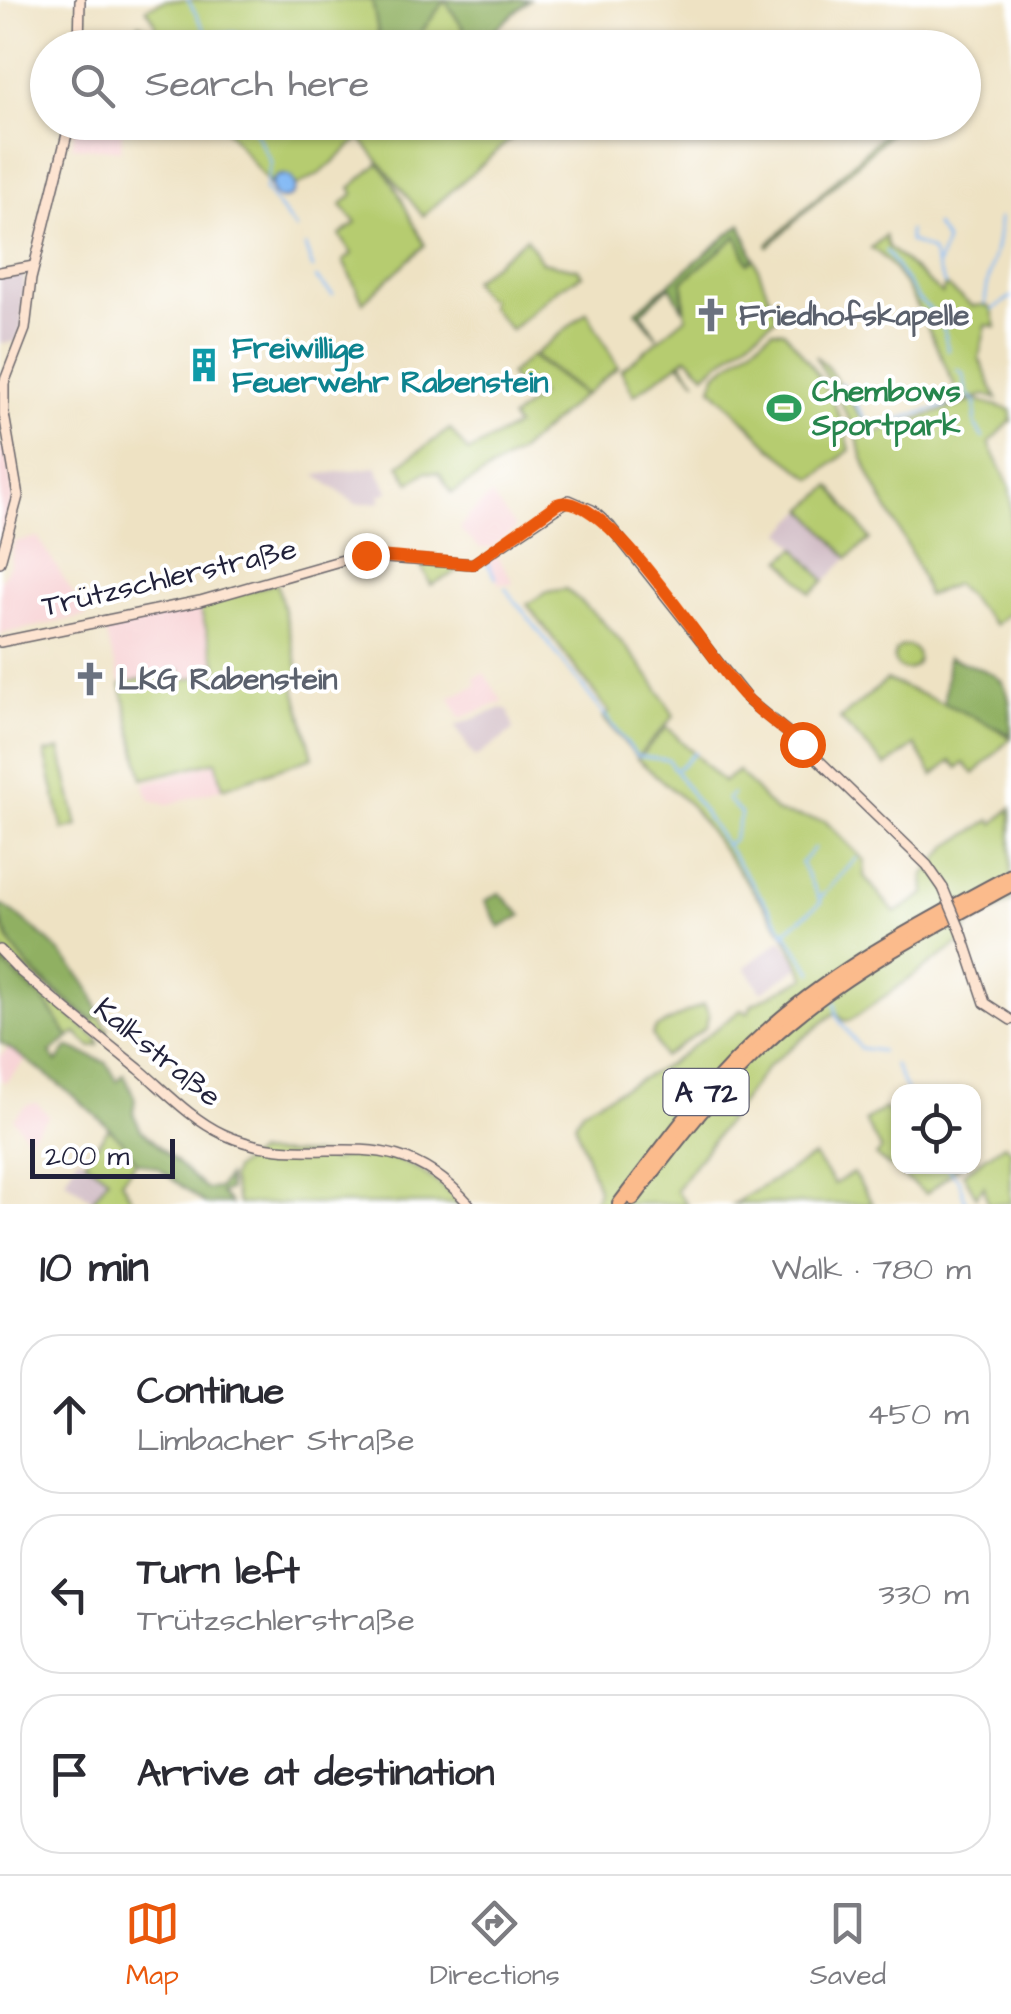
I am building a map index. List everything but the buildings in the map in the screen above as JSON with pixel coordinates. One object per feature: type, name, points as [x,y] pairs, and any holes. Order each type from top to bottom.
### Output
[{"type":"highway","name":"A 72","points":[[619,1204],[716,1080],[804,1004],[879,948],[1011,875]]},
{"type":"highway","name":"A 72","points":[[823,990],[1011,885]]},
{"type":"highway","name":"A 72","points":[[630,1204],[724,1085],[804,1004]]},
{"type":"highway","points":[[640,1204],[654,1172]]},
{"type":"street","points":[[79,30],[80,0]]},
{"type":"street","points":[[0,562],[18,496],[4,414],[4,383],[25,328],[34,266],[66,140]]},
{"type":"street","points":[[0,272],[34,266]]},
{"type":"street","name":"Trützschlerstraße","points":[[0,642],[200,602],[357,556],[473,564],[569,500],[592,510],[610,526],[694,628],[735,686],[927,865],[962,934],[986,1003],[1011,1020]]},
{"type":"street","name":"Kalkstraße","points":[[0,950],[21,972],[214,1129],[280,1150],[386,1150],[426,1167],[469,1204]]},
{"type":"shaded area","points":[[73,140],[121,140],[121,150],[72,147]]},
{"type":"shaded area","points":[[19,272],[24,277],[22,327],[16,342],[0,343],[0,276]]},
{"type":"shaded area","points":[[0,446],[5,446],[14,496],[0,542]]},
{"type":"shaded area","points":[[376,467],[389,492],[379,495],[381,502],[356,504],[316,475]]},
{"type":"shaded area","points":[[491,495],[516,529],[491,548],[480,548],[460,530],[468,516]]},
{"type":"shaded area","points":[[805,509],[848,558],[825,581],[783,532]]},
{"type":"shaded area","points":[[38,537],[87,616],[0,634],[0,581],[10,565],[14,542]]},
{"type":"shaded area","points":[[496,554],[514,583],[499,584],[489,569],[487,561]]},
{"type":"shaded area","points":[[199,605],[219,672],[183,680],[180,670],[121,684],[104,628]]},
{"type":"shaded area","points":[[484,673],[503,702],[460,718],[450,697],[477,685],[474,677]]},
{"type":"shaded area","points":[[502,708],[508,710],[514,730],[475,758],[455,726]]},
{"type":"shaded area","points":[[217,763],[223,788],[166,805],[151,800],[146,792],[144,783]]},
{"type":"shaded area","points":[[782,939],[800,966],[762,992],[745,967]]},
{"type":"shaded area","points":[[9,1048],[25,1061],[5,1083],[0,1079],[0,1056]]},
{"type":"shaded area","points":[[37,1103],[49,1116],[28,1139],[13,1118],[26,1105]]},
{"type":"shaded area","points":[[78,1156],[109,1178],[93,1200],[65,1180]]},
{"type":"green space","points":[[166,0],[372,0],[378,30],[156,30],[146,8]]},
{"type":"green space","points":[[372,0],[445,0],[423,30],[378,30]]},
{"type":"green space","points":[[445,0],[464,30],[423,30]]},
{"type":"green space","points":[[445,0],[529,0],[495,30],[464,30]]},
{"type":"green space","points":[[235,140],[358,140],[322,172],[293,188],[293,184],[271,181],[272,187]]},
{"type":"green space","points":[[362,140],[510,140],[423,216]]},
{"type":"green space","points":[[877,140],[883,140],[768,247]]},
{"type":"green space","points":[[379,163],[425,245],[363,302],[343,261],[352,254],[340,235],[356,223],[341,205],[354,193],[350,188]]},
{"type":"green space","points":[[741,224],[754,258],[748,263],[737,236],[683,281],[683,310],[670,286],[641,312],[657,337],[636,311]]},
{"type":"green space","points":[[737,236],[748,262],[754,258],[777,317],[705,374],[687,357],[681,362],[697,381],[679,363],[634,395],[621,370],[686,317],[683,281]]},
{"type":"green space","points":[[885,236],[888,247],[942,294],[945,285],[972,306],[985,305],[992,310],[996,327],[986,325],[979,358],[997,399],[986,395],[946,406],[955,398],[954,384],[929,330],[896,272],[871,248]]},
{"type":"green space","points":[[526,238],[542,262],[578,269],[582,275],[557,289],[511,330],[489,306],[491,299],[483,297],[472,281]]},
{"type":"green space","points":[[587,312],[618,367],[585,395],[534,355]]},
{"type":"green space","name":"Chembows Sportpark","points":[[773,330],[784,331],[816,372],[846,433],[850,450],[813,479],[773,449],[712,388],[716,374]]},
{"type":"green space","points":[[531,356],[583,395],[518,453],[452,493],[439,473],[426,472],[410,483],[399,465],[450,429],[468,452],[516,426],[511,419],[540,395],[528,382],[520,388],[509,375]]},
{"type":"green space","points":[[815,356],[827,366],[868,429],[857,433]]},
{"type":"green space","points":[[976,400],[1011,410],[1011,421],[989,443],[1009,485],[1011,501],[1011,611],[995,625],[955,584],[927,596],[912,555],[871,478],[857,438]]},
{"type":"green space","points":[[831,486],[870,539],[848,558],[805,509]]},
{"type":"green space","points":[[796,548],[825,581],[811,593],[782,560]]},
{"type":"green space","points":[[420,564],[466,567],[431,585]]},
{"type":"green space","points":[[277,583],[302,682],[294,685],[313,757],[223,788],[216,761],[143,779],[121,684],[180,670],[183,680],[219,672],[199,605]]},
{"type":"green space","points":[[566,589],[626,647],[674,716],[637,757],[603,718],[609,712],[527,604],[547,592]]},
{"type":"green space","points":[[906,646],[915,649],[915,667],[906,670],[897,667],[894,658],[897,649]]},
{"type":"green space","points":[[948,657],[1000,680],[1009,699],[1011,735],[944,703]]},
{"type":"green space","points":[[887,680],[981,719],[1011,738],[974,774],[964,763],[958,768],[951,761],[933,776],[915,745],[886,766],[840,719]]},
{"type":"green space","points":[[667,727],[723,782],[738,771],[777,813],[825,821],[865,861],[864,876],[895,913],[925,894],[924,875],[949,846],[991,820],[994,824],[1011,808],[1011,902],[969,926],[960,943],[851,1020],[844,1021],[836,1012],[768,1066],[676,1190],[687,1204],[594,1204],[598,1189],[575,1123],[583,1109],[669,1064],[741,1010],[748,1013],[752,1004],[806,978],[784,933],[691,806],[637,759]]},
{"type":"green space","points":[[60,749],[78,826],[63,830],[45,753]]},
{"type":"green space","points":[[499,893],[522,915],[500,928],[485,901]]},
{"type":"green space","points":[[0,904],[60,952],[87,985],[99,1016],[92,1020],[32,970],[9,940]]},
{"type":"green space","points":[[0,922],[14,949],[91,1020],[99,1016],[108,1029],[106,1035],[6,954],[0,946]]},
{"type":"green space","points":[[0,954],[98,1040],[99,1045],[91,1047],[76,1033],[69,1038],[47,1004],[0,961]]},
{"type":"green space","points":[[0,961],[47,1004],[69,1038],[50,1053],[57,1062],[68,1047],[107,1063],[117,1081],[124,1074],[135,1099],[133,1113],[141,1130],[206,1189],[219,1188],[227,1176],[229,1190],[221,1193],[231,1204],[205,1204],[158,1168],[136,1162],[95,1115],[0,1042]]},
{"type":"green space","points":[[704,1004],[709,1015],[705,1028],[663,1057],[652,1034],[656,1028]]},
{"type":"green space","points":[[885,1108],[891,1117],[891,1167],[876,1156],[881,1150],[865,1121]]},
{"type":"green space","points":[[109,1128],[128,1146],[136,1162],[121,1181],[135,1204],[90,1204],[108,1178],[85,1161]]},
{"type":"green space","points":[[1004,1144],[1011,1150],[1011,1204],[988,1204],[984,1186],[976,1196],[964,1174],[981,1174],[981,1160]]},
{"type":"green space","points":[[256,1153],[325,1155],[330,1161],[352,1153],[384,1156],[425,1174],[460,1204],[238,1204],[231,1179],[234,1169]]},
{"type":"green space","points":[[814,1156],[834,1184],[853,1173],[873,1204],[733,1204]]},
{"type":"green space","points":[[900,1174],[950,1174],[926,1194]]},
{"type":"water","points":[[283,175],[295,187],[283,199],[271,187]]},
{"type":"waterway","points":[[188,0],[205,30]]},
{"type":"waterway","points":[[259,140],[271,162],[265,190],[296,229]]},
{"type":"waterway","points":[[985,305],[999,218]]},
{"type":"waterway","points":[[935,225],[946,241],[937,267],[945,285]]},
{"type":"waterway","points":[[909,231],[909,241],[932,251],[937,267]]},
{"type":"waterway","points":[[305,246],[313,269]]},
{"type":"waterway","points":[[886,251],[919,300],[941,318],[948,351]]},
{"type":"waterway","points":[[316,278],[333,295]]},
{"type":"waterway","points":[[992,310],[1011,297]]},
{"type":"waterway","points":[[957,369],[964,375],[966,392],[976,403],[975,425],[983,438]]},
{"type":"waterway","points":[[841,383],[871,427],[946,406]]},
{"type":"waterway","points":[[486,561],[496,578]]},
{"type":"waterway","points":[[505,588],[637,756],[668,760],[813,973]]},
{"type":"waterway","points":[[677,769],[695,753]]},
{"type":"waterway","points":[[726,845],[733,840],[741,814],[727,799],[732,794]]},
{"type":"waterway","points":[[784,933],[821,902],[801,863],[814,848]]},
{"type":"waterway","points":[[821,897],[857,858]]},
{"type":"waterway","points":[[835,1002],[837,1017],[860,1048],[881,1051]]},
{"type":"waterway","points":[[894,1064],[903,1084]]},
{"type":"waterway","points":[[953,1174],[966,1204]]},
{"type":"place","name":"Friedhofskapelle","points":[[711,315]]},
{"type":"place","name":"Freiwillige Feuerwehr Rabenstein","points":[[204,365]]},
{"type":"place","name":"Chembows Sportpark","points":[[784,408]]},
{"type":"place","name":"LKG Rabenstein","points":[[90,679]]},
{"type":"route","points":[[366,555],[473,564],[557,504],[569,500],[582,504],[610,526],[694,628],[735,686],[802,744]]}]
